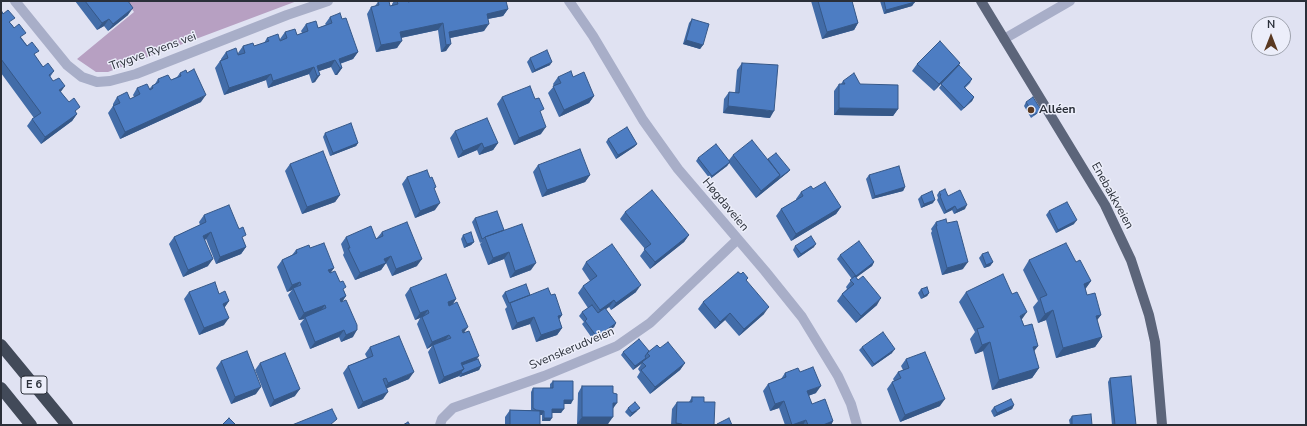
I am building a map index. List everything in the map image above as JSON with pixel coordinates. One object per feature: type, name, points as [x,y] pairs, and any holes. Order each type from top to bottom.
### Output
[{"type":"highway","name":"E 6","points":[[1,345],[67,425]]},
{"type":"highway","name":"E 6","points":[[1,388],[32,425]]},
{"type":"main road","name":"Enebakkveien","points":[[981,1],[1105,205],[1131,260],[1149,315],[1155,342],[1162,425]]},
{"type":"street","name":"Trygve Ryens vei","points":[[15,1],[67,65],[82,77],[97,82],[110,81],[136,74],[287,15],[328,1]]},
{"type":"street","name":"Høgdaveien","points":[[569,1],[593,36],[643,120],[678,169],[789,301],[822,347],[851,404],[857,425]]},
{"type":"street","points":[[1004,39],[1070,1]]},
{"type":"street","name":"Svenskerudveien","points":[[440,425],[442,419],[453,408],[544,376],[617,346],[650,323],[737,240]]},
{"type":"shaded area","points":[[126,1],[297,1],[108,72],[96,72],[77,59],[134,12]]},
{"type":"building","points":[[85,1],[128,1],[133,8],[113,24],[109,19],[102,23]]},
{"type":"building","points":[[389,1],[390,6],[398,4],[397,1],[506,1],[508,9],[487,14],[489,24],[449,32],[451,44],[446,45],[443,23],[400,32],[402,41],[381,45],[371,7],[379,5],[378,2]]},
{"type":"building","points":[[818,1],[852,1],[858,23],[827,32]]},
{"type":"building","points":[[884,1],[914,1],[915,2],[886,10]]},
{"type":"building","points":[[1,10],[3,14],[8,10],[15,18],[9,22],[14,28],[19,24],[26,33],[20,37],[27,46],[32,42],[39,51],[34,54],[43,67],[48,63],[54,71],[49,75],[53,81],[59,78],[65,86],[59,90],[69,102],[74,98],[80,107],[75,111],[77,114],[45,137],[32,119],[41,113],[1,59]]},
{"type":"building","points":[[340,13],[342,19],[346,18],[358,52],[339,59],[342,68],[340,68],[335,60],[317,66],[320,75],[317,76],[314,67],[273,81],[271,74],[229,88],[220,61],[228,58],[226,52],[236,48],[238,55],[245,53],[243,46],[253,43],[254,46],[269,41],[267,38],[278,34],[280,41],[287,38],[285,32],[295,29],[297,35],[308,31],[306,24],[316,21],[318,28],[332,23],[330,17]]},
{"type":"building","points":[[692,19],[709,24],[703,45],[686,40]]},
{"type":"building","points":[[940,41],[960,63],[939,84],[917,64]]},
{"type":"building","points":[[547,50],[552,62],[535,70],[530,58]]},
{"type":"building","points":[[742,63],[778,65],[774,111],[728,106],[729,92],[739,93]]},
{"type":"building","points":[[959,65],[972,79],[964,87],[974,97],[964,108],[941,84]]},
{"type":"building","points":[[194,69],[206,95],[125,132],[113,106],[120,103],[117,97],[127,92],[130,99],[140,94],[137,88],[147,84],[150,90],[153,88],[152,86],[159,82],[158,79],[168,75],[171,80],[181,76],[180,73],[186,70],[187,73]]},
{"type":"building","points":[[571,71],[573,77],[584,72],[594,96],[564,110],[553,86],[561,83],[558,77]]},
{"type":"building","points":[[854,73],[860,84],[898,85],[898,109],[839,108],[839,84],[845,84],[843,81]]},
{"type":"building","points":[[530,86],[535,99],[539,98],[544,109],[540,111],[546,127],[519,138],[502,97]]},
{"type":"building","points":[[1033,97],[1041,110],[1034,115],[1026,102]]},
{"type":"building","points":[[487,118],[498,143],[484,148],[482,143],[463,151],[455,131]]},
{"type":"building","points":[[351,123],[358,143],[333,153],[325,133]]},
{"type":"building","points":[[627,127],[637,144],[618,155],[608,139]]},
{"type":"building","points":[[752,140],[780,175],[761,191],[733,155]]},
{"type":"building","points":[[716,144],[730,162],[712,176],[698,158]]},
{"type":"building","points":[[580,149],[590,175],[547,190],[538,165]]},
{"type":"building","points":[[323,151],[340,195],[307,207],[290,164]]},
{"type":"building","points":[[776,153],[790,170],[778,179],[780,175],[768,159]]},
{"type":"building","points":[[899,166],[905,187],[875,196],[869,175]]},
{"type":"building","points":[[427,170],[436,187],[434,188],[440,203],[420,211],[407,177]]},
{"type":"building","points":[[825,182],[841,207],[796,234],[781,209],[803,196],[801,192],[811,186],[813,189]]},
{"type":"building","points":[[945,189],[948,196],[960,190],[967,205],[957,210],[955,206],[946,211],[939,192]]},
{"type":"building","points":[[652,190],[689,235],[655,262],[644,249],[651,244],[625,212]]},
{"type":"building","points":[[932,191],[935,200],[924,204],[921,196]]},
{"type":"building","points":[[1067,202],[1077,220],[1058,230],[1049,211]]},
{"type":"building","points":[[229,205],[239,229],[243,227],[246,235],[242,237],[246,247],[220,257],[211,232],[203,236],[213,259],[188,270],[174,237],[206,222],[204,215]]},
{"type":"building","points":[[497,211],[504,230],[482,239],[475,218]]},
{"type":"building","points":[[946,219],[947,223],[957,221],[968,262],[947,268],[936,226],[936,222]]},
{"type":"building","points":[[407,222],[422,259],[396,269],[391,256],[384,259],[386,263],[360,273],[348,248],[350,248],[346,237],[371,226],[376,239],[383,236],[382,232]]},
{"type":"building","points":[[522,224],[536,263],[515,271],[509,252],[493,258],[485,237]]},
{"type":"building","points":[[471,232],[474,242],[467,244],[463,235]]},
{"type":"building","points":[[811,236],[816,244],[801,254],[795,246]]},
{"type":"building","points":[[859,241],[874,262],[856,276],[840,255]]},
{"type":"building","points":[[324,243],[334,268],[328,270],[330,273],[335,271],[340,282],[343,281],[346,287],[343,289],[346,296],[340,299],[341,302],[346,300],[357,325],[357,330],[346,335],[344,330],[315,342],[305,317],[326,308],[325,305],[304,313],[293,288],[301,285],[300,282],[292,285],[282,260],[297,253],[296,250],[309,245],[310,248]]},
{"type":"building","points":[[1066,243],[1076,262],[1080,260],[1091,281],[1084,284],[1087,295],[1095,293],[1101,315],[1096,316],[1102,337],[1063,348],[1053,310],[1045,314],[1040,298],[1047,295],[1029,260]]},
{"type":"building","points":[[612,244],[641,285],[616,303],[614,300],[600,310],[583,286],[597,276],[586,262]]},
{"type":"building","points":[[988,252],[993,262],[986,265],[982,254]]},
{"type":"building","points":[[738,272],[741,274],[743,272],[748,278],[746,280],[769,307],[744,329],[730,313],[720,322],[703,302]]},
{"type":"building","points":[[446,274],[456,299],[448,302],[449,306],[457,302],[468,327],[462,330],[463,333],[469,331],[479,356],[461,363],[464,369],[444,377],[433,345],[451,338],[449,335],[432,342],[422,317],[429,313],[428,310],[420,313],[410,288]]},
{"type":"building","points":[[1003,274],[1012,294],[1017,292],[1027,312],[1020,316],[1024,326],[1032,324],[1038,346],[1033,347],[1039,368],[999,380],[990,342],[982,345],[977,329],[984,327],[966,292]]},
{"type":"building","points":[[855,276],[858,280],[863,276],[881,298],[861,316],[842,294],[854,284],[850,280]]},
{"type":"building","points":[[215,282],[219,294],[225,291],[229,301],[223,304],[229,318],[204,328],[189,292]]},
{"type":"building","points":[[526,284],[530,295],[509,303],[505,292]]},
{"type":"building","points":[[927,287],[929,293],[924,296],[921,289]]},
{"type":"building","points":[[548,288],[551,295],[555,294],[562,315],[558,316],[562,328],[541,335],[534,317],[517,323],[510,303]]},
{"type":"building","points":[[592,305],[598,313],[605,308],[616,323],[597,337],[585,321],[587,319],[582,312]]},
{"type":"building","points":[[883,332],[895,349],[874,364],[862,347]]},
{"type":"building","points":[[399,336],[414,372],[388,383],[386,378],[383,379],[388,392],[363,402],[348,366],[373,356],[370,347]]},
{"type":"building","points":[[639,339],[649,351],[645,356],[646,358],[635,366],[623,352]]},
{"type":"building","points":[[668,342],[685,363],[655,387],[641,370],[646,366],[642,362],[650,356],[647,353],[657,345],[660,348]]},
{"type":"building","points":[[247,351],[261,387],[235,397],[221,361]]},
{"type":"building","points":[[925,352],[945,399],[905,415],[892,382],[901,378],[898,372],[909,368],[906,359]]},
{"type":"building","points":[[285,353],[300,389],[274,400],[260,363]]},
{"type":"building","points":[[478,359],[481,366],[462,374],[461,372],[464,369],[462,365]]},
{"type":"building","points":[[813,367],[821,386],[807,391],[812,404],[825,399],[833,421],[823,425],[808,425],[806,420],[792,425],[784,401],[775,404],[768,384],[786,377],[785,373],[798,368],[800,372]]},
{"type":"building","points":[[1131,376],[1136,425],[1115,425],[1110,378]]},
{"type":"building","points":[[553,381],[573,381],[573,400],[564,400],[564,409],[552,409],[552,418],[544,418],[544,411],[533,408],[533,388],[553,388]]},
{"type":"building","points":[[582,386],[613,386],[613,393],[617,394],[617,403],[613,403],[613,417],[582,417]]},
{"type":"building","points":[[692,397],[704,397],[704,402],[715,402],[714,425],[682,425],[676,423],[677,402],[692,402]]},
{"type":"building","points":[[1011,399],[1014,405],[997,413],[994,407]]},
{"type":"building","points":[[635,402],[640,408],[632,413],[628,408]]},
{"type":"building","points":[[332,409],[337,419],[330,425],[292,425]]},
{"type":"building","points":[[510,410],[540,411],[540,425],[510,425]]},
{"type":"building","points":[[1091,414],[1092,425],[1072,425],[1072,416]]},
{"type":"building","points":[[229,418],[236,425],[222,425]]},
{"type":"building","points":[[729,418],[732,425],[717,424]]},
{"type":"building","points":[[408,422],[410,425],[403,425]]},
{"type":"place","name":"Alléen","points":[[1031,110]]}]
